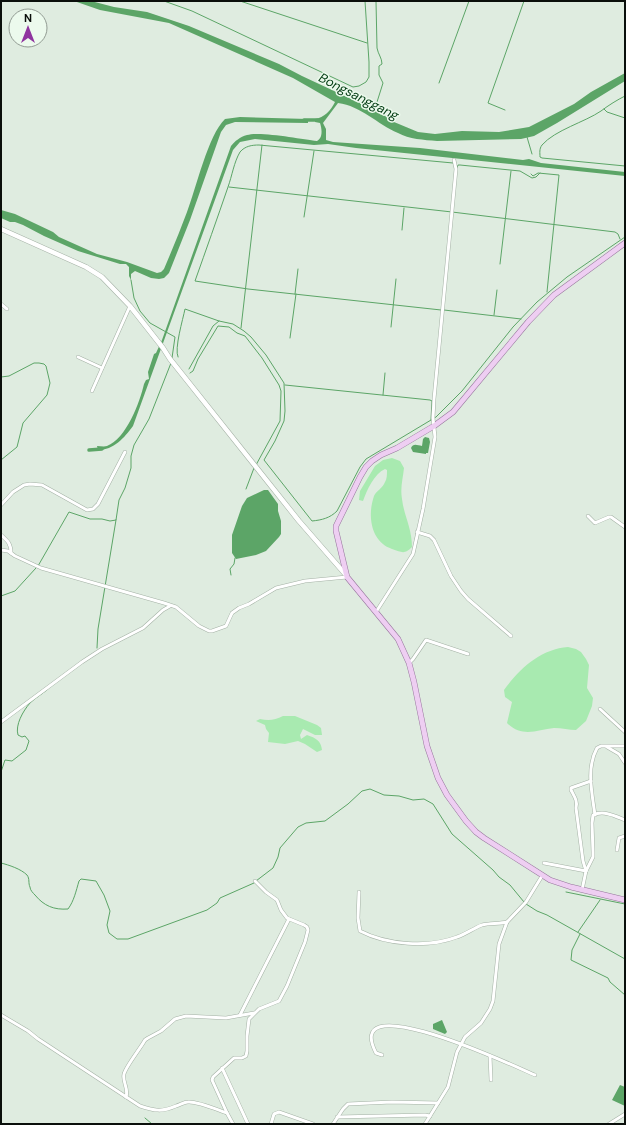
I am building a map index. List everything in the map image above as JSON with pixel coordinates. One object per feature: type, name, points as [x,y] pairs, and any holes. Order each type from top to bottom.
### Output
[{"type":"main road","points":[[1,229],[86,267],[102,277],[130,306],[160,343],[171,361],[299,520],[398,639],[409,663],[427,746],[438,778],[447,794],[466,821],[476,832],[542,876],[558,884],[625,900]]},
{"type":"main road","points":[[347,576],[336,526],[366,467],[381,455],[397,448],[434,421],[452,412],[528,322],[554,295],[625,243]]},
{"type":"street","points":[[376,612],[413,554],[423,509],[435,437],[434,421],[456,176],[454,160]]},
{"type":"street","points":[[1,304],[7,309]]},
{"type":"street","points":[[92,391],[130,306]]},
{"type":"street","points":[[78,357],[102,368]]},
{"type":"street","points":[[1,505],[13,492],[24,485],[30,484],[42,485],[82,508],[90,510],[93,509],[98,504],[125,452]]},
{"type":"street","points":[[588,516],[595,523],[611,517],[625,527]]},
{"type":"street","points":[[417,532],[430,536],[434,540],[451,576],[468,599],[511,636]]},
{"type":"street","points":[[1,535],[8,541],[11,547],[11,553]]},
{"type":"street","points":[[1,550],[8,551],[41,568],[164,603],[176,608],[199,626],[209,630],[226,626],[232,613],[276,588],[305,581],[347,576]]},
{"type":"street","points":[[1,722],[82,662],[102,649],[143,628],[163,610],[171,606]]},
{"type":"street","points":[[409,663],[426,640],[468,654]]},
{"type":"street","points":[[600,709],[625,732]]},
{"type":"street","points":[[606,746],[619,754],[625,763]]},
{"type":"street","points":[[582,890],[586,871],[593,852],[592,823],[594,815],[591,767],[595,751],[597,748],[606,746],[625,746]]},
{"type":"street","points":[[586,871],[582,861],[576,808],[577,805],[571,788],[591,781]]},
{"type":"street","points":[[594,815],[608,814],[625,820]]},
{"type":"street","points":[[617,850],[620,838],[625,836]]},
{"type":"street","points":[[544,863],[586,871]]},
{"type":"street","points":[[425,1124],[448,1087],[457,1052],[464,1037],[481,1023],[490,1009],[493,1001],[500,944],[507,922],[526,902],[542,876]]},
{"type":"street","points":[[126,1097],[127,1088],[124,1074],[148,1038],[161,1031],[175,1019],[186,1016],[218,1018],[254,1013],[279,1001],[287,986],[305,942],[308,930],[307,927],[289,919],[283,914],[277,900],[255,882]]},
{"type":"street","points":[[359,892],[358,918],[360,930],[390,941],[416,944],[447,940],[483,925],[507,922]]},
{"type":"street","points":[[240,1015],[289,919]]},
{"type":"street","points":[[233,1124],[212,1080],[222,1068],[234,1058],[242,1058],[246,1056],[248,1024],[249,1019],[254,1013]]},
{"type":"street","points":[[1,1015],[28,1031],[140,1106],[159,1111],[169,1109],[188,1101],[227,1113]]},
{"type":"street","points":[[382,1055],[376,1053],[372,1043],[371,1036],[373,1032],[378,1028],[389,1025],[399,1025],[461,1044],[535,1075]]},
{"type":"street","points":[[490,1056],[491,1080]]},
{"type":"street","points":[[222,1068],[248,1124]]},
{"type":"street","points":[[333,1124],[348,1104],[392,1102],[438,1103]]},
{"type":"street","points":[[275,1124],[271,1123],[274,1114],[278,1112],[313,1124]]},
{"type":"street","points":[[609,1124],[625,1114]]},
{"type":"street","points":[[338,1117],[430,1116]]},
{"type":"shaded area","points":[[74,1],[91,1],[114,7],[147,12],[189,26],[279,64],[381,113],[394,122],[418,132],[435,134],[462,131],[499,132],[529,127],[574,104],[591,92],[625,73],[625,81],[534,136],[521,139],[422,140],[402,135],[362,111],[338,103],[323,123],[326,129],[326,140],[333,142],[420,148],[523,160],[529,159],[541,163],[625,172],[625,176],[328,144],[314,145],[255,139],[240,142],[233,150],[133,426],[114,446],[98,450],[97,446],[106,446],[114,442],[120,436],[136,410],[144,384],[146,380],[149,379],[148,372],[154,354],[156,353],[162,340],[231,146],[240,138],[253,134],[317,141],[321,136],[322,131],[320,123],[315,122],[315,119],[327,113],[335,102],[293,78],[169,23],[100,10]]},
{"type":"shaded area","points":[[240,117],[308,119],[308,123],[235,122],[226,125],[221,132],[190,220],[169,273],[164,278],[151,278],[135,271],[131,274],[131,280],[129,276],[129,267],[126,264],[120,264],[78,251],[23,225],[1,218],[1,210],[15,214],[53,232],[59,237],[97,254],[127,262],[157,273],[161,272],[164,269],[182,226],[213,137],[225,119]]},
{"type":"shaded area","points":[[425,437],[429,438],[430,442],[428,453],[413,452],[411,448],[412,446],[422,446],[423,439]]},
{"type":"shaded area","points":[[392,458],[400,461],[404,468],[401,495],[412,540],[412,547],[405,552],[385,546],[379,541],[372,527],[371,512],[374,496],[386,481],[387,470],[385,469],[381,471],[374,478],[363,501],[359,500],[360,491],[375,466],[383,460]]},
{"type":"shaded area","points":[[264,490],[268,490],[278,504],[278,511],[281,521],[281,534],[266,551],[256,555],[236,559],[232,553],[232,535],[242,506],[247,498]]},
{"type":"shaded area","points":[[568,647],[581,652],[589,665],[587,688],[593,698],[592,706],[586,721],[576,730],[554,728],[524,732],[513,728],[507,723],[512,702],[505,697],[504,690],[517,674],[532,661],[549,651]]},
{"type":"shaded area","points":[[283,716],[295,716],[321,728],[322,735],[315,735],[303,729],[300,735],[301,739],[307,735],[315,739],[319,742],[322,750],[317,752],[298,741],[285,744],[268,742],[269,733],[265,725],[256,721],[260,719],[272,720]]},
{"type":"shaded area","points":[[442,1020],[447,1032],[445,1034],[433,1029],[433,1024]]},
{"type":"shaded area","points":[[620,1085],[625,1087],[625,1106],[612,1100]]},
{"type":"waterway","name":"Bongsanggang","points":[[164,1],[192,11],[353,87],[359,86],[366,82],[369,77],[365,1]]},
{"type":"waterway","points":[[240,1],[367,43]]},
{"type":"waterway","name":"Bongsanggang","points":[[373,110],[383,83],[379,75],[379,66],[382,64],[377,48],[376,1]]},
{"type":"waterway","points":[[439,83],[469,1]]},
{"type":"waterway","points":[[505,110],[488,103],[524,1]]},
{"type":"waterway","points":[[625,96],[594,115],[554,135],[540,148],[540,157],[542,158],[625,166]]},
{"type":"waterway","points":[[604,109],[607,112],[625,118]]},
{"type":"waterway","points":[[304,120],[318,120]]},
{"type":"waterway","points":[[527,137],[532,154]]},
{"type":"waterway","points":[[441,310],[248,289],[195,281],[236,160],[240,152],[246,147],[259,145],[453,163]]},
{"type":"waterway","points":[[241,328],[262,145]]},
{"type":"waterway","points":[[304,217],[314,151]]},
{"type":"waterway","points":[[457,168],[458,165],[460,165],[520,171],[532,178],[536,177],[540,173]]},
{"type":"waterway","points":[[500,264],[511,171]]},
{"type":"waterway","points":[[531,174],[533,176],[538,173],[559,175],[547,292]]},
{"type":"waterway","points":[[229,187],[615,232],[618,234],[620,239]]},
{"type":"waterway","points":[[402,230],[404,208]]},
{"type":"waterway","points":[[178,357],[178,341],[185,309],[219,321],[233,324],[251,337],[266,355],[284,383],[284,421],[264,460],[312,521],[322,519],[329,517],[337,511],[360,467],[366,459],[436,417],[462,391],[513,327],[537,302],[567,277],[625,237]]},
{"type":"waterway","points":[[295,294],[298,269]]},
{"type":"waterway","points":[[391,327],[396,279]]},
{"type":"waterway","points":[[131,280],[134,298],[140,311],[150,323],[175,337],[172,358]]},
{"type":"waterway","points":[[494,315],[497,290]]},
{"type":"waterway","points":[[290,338],[296,294]]},
{"type":"waterway","points":[[444,310],[521,319]]},
{"type":"waterway","points":[[189,369],[213,326],[219,321]]},
{"type":"waterway","points":[[190,373],[193,371],[198,359],[218,326],[229,327],[237,333],[245,336],[262,358],[279,385],[281,391],[280,421],[256,465]]},
{"type":"waterway","points":[[1,377],[9,376],[34,363],[39,363],[46,366],[50,383],[47,395],[23,423],[17,447],[1,460]]},
{"type":"waterway","points":[[38,566],[69,512],[90,519],[110,521],[116,520],[119,500],[125,488],[131,468],[131,456],[134,445],[149,419],[171,363]]},
{"type":"waterway","points":[[383,395],[385,373]]},
{"type":"waterway","points":[[285,385],[430,400],[432,401],[431,420]]},
{"type":"waterway","points":[[89,450],[102,449]]},
{"type":"waterway","points":[[246,489],[254,468]]},
{"type":"waterway","points":[[97,648],[98,629],[116,520]]},
{"type":"waterway","points":[[231,575],[230,569],[234,564],[235,558]]},
{"type":"waterway","points":[[1,596],[15,591],[36,568]]},
{"type":"waterway","points":[[1,772],[5,760],[12,761],[26,750],[29,741],[25,736],[22,737],[18,735],[17,731],[22,714],[34,699],[48,689]]},
{"type":"waterway","points":[[256,881],[273,868],[280,848],[298,827],[306,823],[325,821],[348,804],[362,791],[370,789],[384,795],[399,796],[413,800],[424,799],[433,804],[452,834],[499,877],[510,885],[524,902]]},
{"type":"waterway","points":[[1,863],[22,871],[27,875],[29,886],[38,899],[46,905],[58,909],[68,909],[81,879],[96,881],[104,895],[110,911],[107,925],[109,933],[117,939],[128,939],[207,910],[217,903],[220,898],[254,883]]},
{"type":"waterway","points":[[566,892],[625,904]]},
{"type":"waterway","points":[[578,932],[600,900]]},
{"type":"waterway","points":[[526,904],[625,959]]},
{"type":"waterway","points":[[580,934],[572,950],[571,960],[608,978],[610,982],[625,995]]},
{"type":"waterway","points":[[145,1118],[152,1124]]}]
